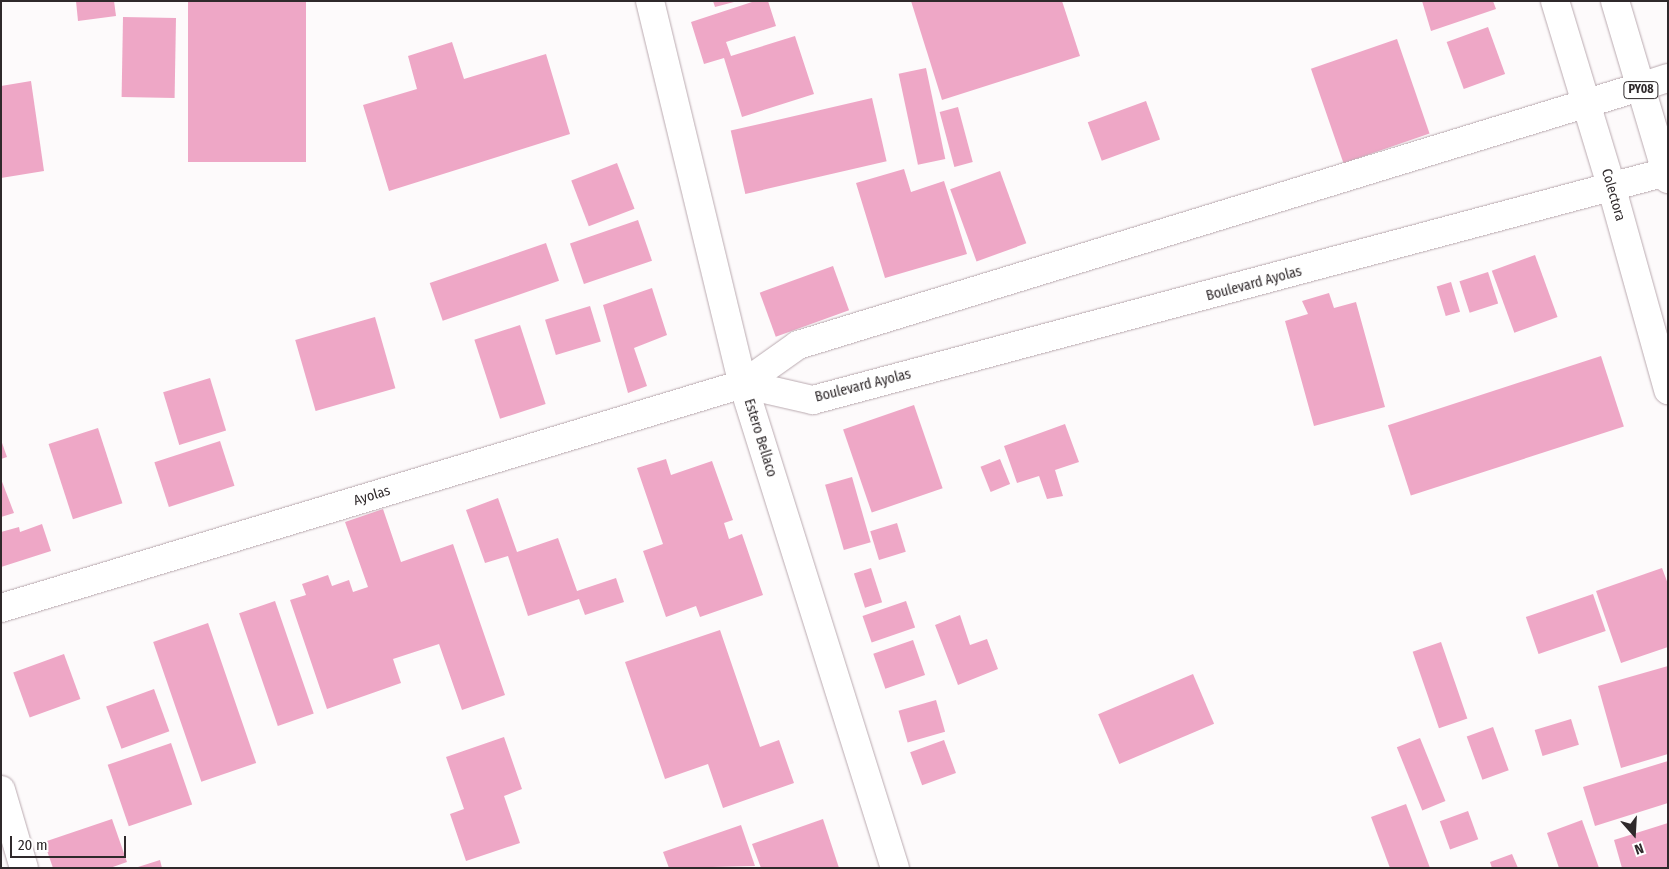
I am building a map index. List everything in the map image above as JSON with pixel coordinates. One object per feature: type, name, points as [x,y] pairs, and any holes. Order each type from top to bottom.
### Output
[{"type":"main road","name":"Estero Bellaco","points":[[650,1],[743,384],[895,868]]},
{"type":"main road","name":"Colectora","points":[[1555,1],[1612,189],[1668,390]]},
{"type":"main road","name":"PY08","points":[[1614,1],[1667,174]]},
{"type":"main road","points":[[743,384],[798,345],[1668,78]]},
{"type":"main road","name":"Boulevard Ayolas","points":[[743,384],[813,400],[1667,174]]},
{"type":"main road","name":"Ayolas","points":[[1,608],[743,384]]},
{"type":"main road","points":[[1,790],[24,868]]},
{"type":"building","points":[[76,1],[114,1],[116,16],[78,21]]},
{"type":"building","points":[[188,1],[306,1],[306,162],[188,162]]},
{"type":"building","points":[[713,1],[734,1],[734,2],[715,7]]},
{"type":"building","points":[[755,1],[768,1],[776,26],[726,42],[731,56],[795,36],[814,94],[742,117],[724,58],[704,64],[691,22]]},
{"type":"building","points":[[911,1],[1062,1],[1080,56],[942,100]]},
{"type":"building","points":[[1422,1],[1493,1],[1496,9],[1431,31]]},
{"type":"building","points":[[123,17],[176,18],[175,98],[122,97]]},
{"type":"building","points":[[1488,27],[1505,74],[1464,89],[1447,42]]},
{"type":"building","points":[[1397,39],[1430,134],[1344,163],[1311,69]]},
{"type":"building","points":[[452,42],[464,79],[546,54],[570,134],[389,191],[363,105],[417,89],[408,56]]},
{"type":"building","points":[[926,68],[945,159],[918,165],[899,74]]},
{"type":"building","points":[[31,81],[44,171],[1,178],[1,86]]},
{"type":"building","points":[[872,98],[887,161],[745,194],[731,131]]},
{"type":"building","points":[[1146,101],[1160,140],[1102,161],[1088,122]]},
{"type":"building","points":[[958,107],[973,162],[954,167],[940,112]]},
{"type":"building","points":[[617,163],[635,209],[589,226],[571,181]]},
{"type":"building","points":[[904,169],[911,192],[944,181],[967,254],[885,278],[856,183]]},
{"type":"building","points":[[1000,171],[1026,243],[977,261],[950,189]]},
{"type":"building","points":[[638,220],[652,261],[584,284],[570,243]]},
{"type":"building","points":[[546,243],[559,281],[443,321],[430,283]]},
{"type":"building","points":[[1535,255],[1558,317],[1514,333],[1492,271]]},
{"type":"building","points":[[833,266],[849,310],[776,337],[760,293]]},
{"type":"building","points":[[1488,272],[1498,303],[1470,313],[1459,281]]},
{"type":"building","points":[[1451,282],[1460,312],[1446,316],[1437,286]]},
{"type":"building","points":[[652,288],[667,335],[634,348],[647,386],[628,393],[603,305]]},
{"type":"building","points":[[1329,293],[1334,308],[1356,302],[1385,407],[1314,426],[1285,321],[1308,314],[1302,301]]},
{"type":"building","points":[[590,306],[601,341],[556,355],[545,320]]},
{"type":"building","points":[[375,317],[395,388],[316,411],[295,340]]},
{"type":"building","points":[[520,325],[546,404],[500,419],[474,340]]},
{"type":"building","points":[[1601,356],[1624,426],[1411,496],[1388,425]]},
{"type":"building","points":[[210,378],[226,431],[179,445],[163,392]]},
{"type":"building","points":[[914,405],[943,488],[872,513],[843,429]]},
{"type":"building","points":[[1065,424],[1079,462],[1055,470],[1063,496],[1047,499],[1039,476],[1017,483],[1004,446]]},
{"type":"building","points":[[98,428],[122,503],[73,519],[49,444]]},
{"type":"building","points":[[1,440],[7,457],[1,459]]},
{"type":"building","points":[[220,441],[235,486],[169,507],[154,462]]},
{"type":"building","points":[[666,459],[671,475],[712,461],[733,520],[724,523],[729,539],[742,534],[763,595],[700,617],[696,606],[666,617],[643,551],[663,544],[637,468]]},
{"type":"building","points":[[1000,459],[1010,484],[991,492],[981,467]]},
{"type":"building","points":[[852,477],[871,542],[844,550],[825,485]]},
{"type":"building","points":[[1,479],[14,513],[1,517]]},
{"type":"building","points":[[498,498],[517,552],[558,538],[577,591],[616,578],[624,602],[585,615],[579,599],[528,616],[508,556],[485,563],[466,510]]},
{"type":"building","points":[[383,509],[401,562],[453,544],[505,695],[462,710],[439,644],[393,659],[401,683],[327,709],[290,600],[306,595],[302,584],[328,575],[332,586],[349,580],[353,592],[368,587],[345,522]]},
{"type":"building","points":[[897,523],[906,552],[879,560],[870,531]]},
{"type":"building","points":[[42,524],[51,551],[1,567],[1,532],[19,527],[20,532]]},
{"type":"building","points":[[871,568],[882,602],[865,608],[854,574]]},
{"type":"building","points":[[1662,568],[1668,584],[1668,647],[1621,663],[1596,591]]},
{"type":"building","points":[[1593,594],[1606,631],[1539,654],[1526,617]]},
{"type":"building","points":[[275,601],[314,714],[278,726],[239,613]]},
{"type":"building","points":[[906,601],[915,627],[872,642],[863,616]]},
{"type":"building","points":[[960,615],[970,645],[987,639],[998,669],[958,685],[935,625]]},
{"type":"building","points":[[208,623],[256,763],[201,782],[153,642]]},
{"type":"building","points":[[720,630],[760,747],[779,740],[794,783],[723,808],[708,764],[665,779],[625,662]]},
{"type":"building","points":[[913,640],[925,675],[885,689],[873,654]]},
{"type":"building","points":[[1441,642],[1467,719],[1439,728],[1413,652]]},
{"type":"building","points":[[64,654],[80,699],[30,718],[13,672]]},
{"type":"building","points":[[1668,666],[1668,754],[1621,768],[1598,686]]},
{"type":"building","points":[[1193,674],[1214,724],[1119,764],[1098,714]]},
{"type":"building","points":[[154,689],[169,731],[121,749],[106,706]]},
{"type":"building","points":[[936,700],[945,732],[908,742],[899,711]]},
{"type":"building","points":[[1571,719],[1579,745],[1543,756],[1535,730]]},
{"type":"building","points":[[1493,727],[1509,770],[1482,780],[1467,737]]},
{"type":"building","points":[[504,737],[522,789],[504,796],[520,843],[466,861],[450,814],[464,809],[446,757]]},
{"type":"building","points":[[1420,738],[1445,801],[1422,810],[1397,747]]},
{"type":"building","points":[[944,740],[956,773],[922,785],[910,752]]},
{"type":"building","points":[[171,743],[192,804],[129,826],[108,765]]},
{"type":"building","points":[[1668,761],[1668,803],[1595,826],[1583,787]]},
{"type":"building","points":[[1406,804],[1430,868],[1390,868],[1371,817]]},
{"type":"building","points":[[1468,811],[1478,839],[1450,849],[1440,821]]},
{"type":"building","points":[[112,819],[127,862],[110,868],[53,868],[44,842]]},
{"type":"building","points":[[823,819],[839,868],[761,868],[752,844]]},
{"type":"building","points":[[1582,820],[1599,868],[1559,868],[1547,833]]},
{"type":"building","points":[[1668,823],[1668,868],[1622,868],[1614,840]]},
{"type":"building","points":[[741,825],[755,866],[669,868],[663,852]]},
{"type":"building","points":[[1512,854],[1518,868],[1492,868],[1490,862]]},
{"type":"building","points":[[160,860],[162,868],[138,868],[138,867]]}]
